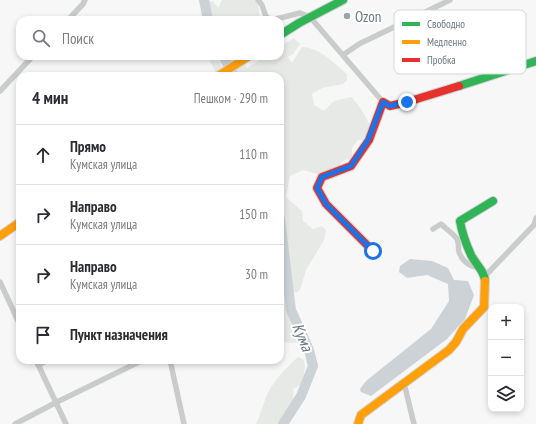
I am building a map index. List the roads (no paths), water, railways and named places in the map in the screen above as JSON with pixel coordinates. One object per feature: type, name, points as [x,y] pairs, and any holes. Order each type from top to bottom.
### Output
[{"type":"street","points":[[72,16],[85,0]]},
{"type":"street","points":[[258,0],[262,5],[266,16]]},
{"type":"street","points":[[284,32],[342,0]]},
{"type":"street","points":[[429,10],[450,0]]},
{"type":"street","points":[[284,17],[300,12],[310,17],[383,102],[390,106],[495,74]]},
{"type":"street","points":[[343,55],[359,44],[394,27]]},
{"type":"street","points":[[18,72],[29,60]]},
{"type":"street","points":[[224,72],[243,60]]},
{"type":"street","points":[[526,64],[536,61]]},
{"type":"street","points":[[0,91],[16,74]]},
{"type":"street","points":[[373,251],[326,204],[317,188],[322,177],[351,166],[368,140],[383,102]]},
{"type":"street","points":[[485,276],[478,268],[472,256],[460,221],[493,201]]},
{"type":"street","points":[[358,424],[361,415],[449,350],[456,342],[462,328],[484,307],[485,276],[534,225],[536,218]]},
{"type":"street","points":[[433,229],[441,224],[453,234],[458,241],[460,252],[464,260],[469,266],[478,268]]},
{"type":"street","points":[[0,236],[16,225]]},
{"type":"street","points":[[0,282],[16,316]]},
{"type":"street","points":[[38,364],[66,424]]},
{"type":"street","points":[[15,424],[135,364]]},
{"type":"street","points":[[171,364],[184,424]]},
{"type":"street","points":[[404,383],[414,424]]},
{"type":"waterway","name":"Кума","points":[[204,0],[207,16]]},
{"type":"waterway","name":"Кума","points":[[225,60],[232,72]]},
{"type":"waterway","name":"Кума","points":[[283,424],[301,396],[313,366],[309,350],[291,310],[284,252]]},
{"type":"place","name":"Ozon","points":[[347,16]]}]
